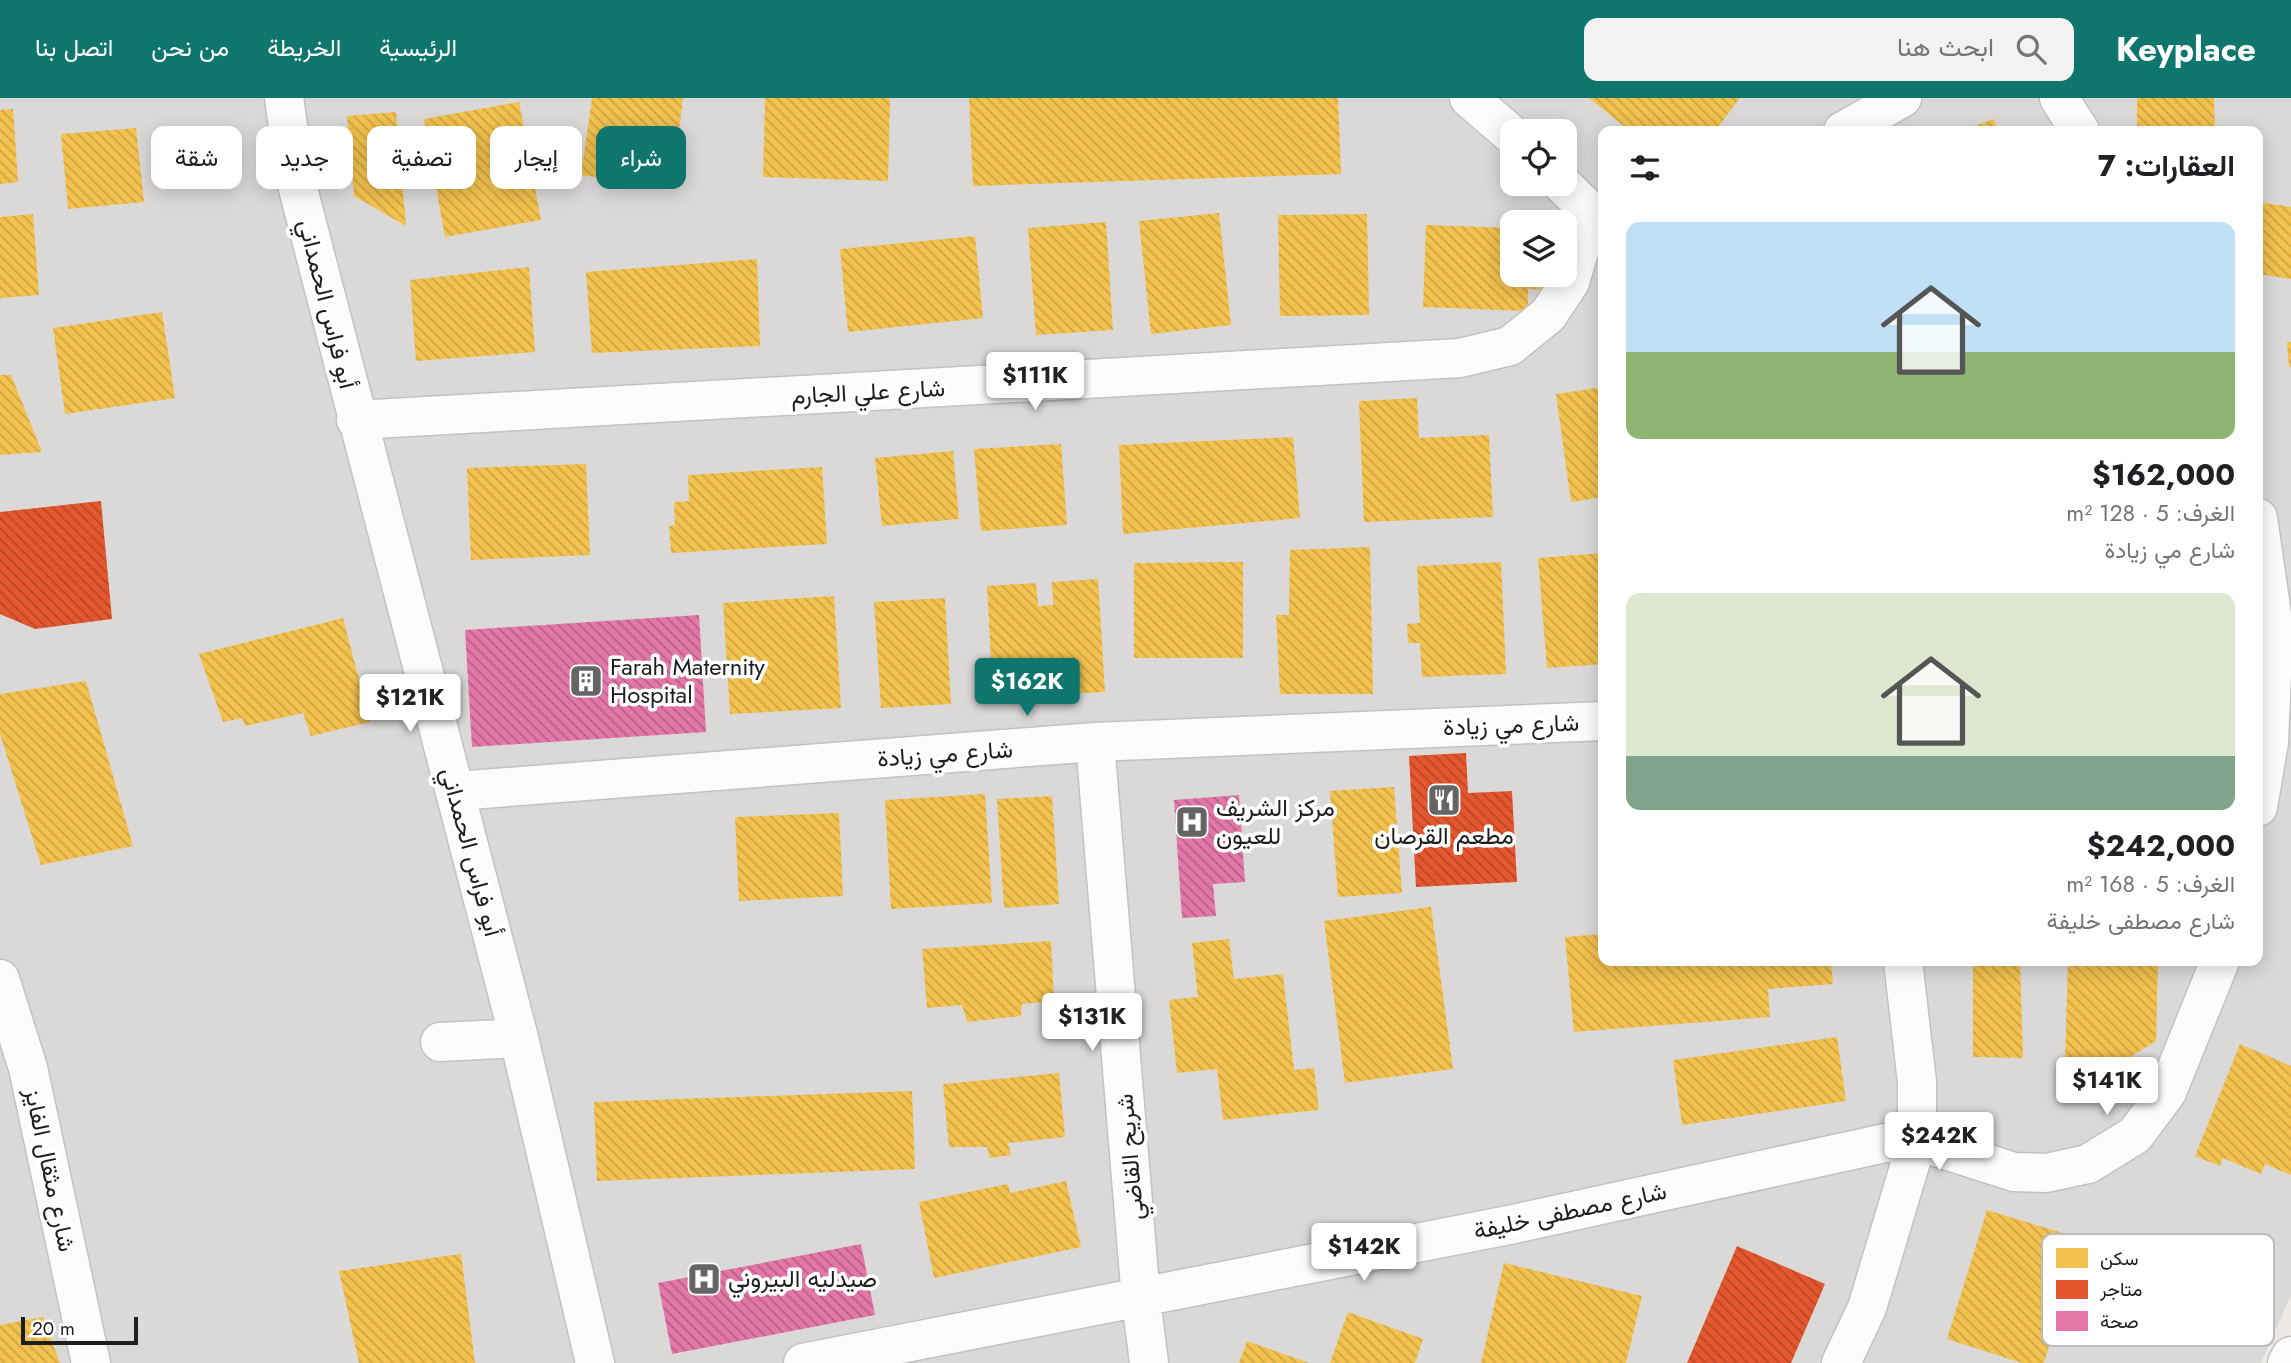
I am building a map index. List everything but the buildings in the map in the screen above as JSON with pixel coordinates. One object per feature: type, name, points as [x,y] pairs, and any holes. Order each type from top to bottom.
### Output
[{"type":"street","name":"أبو فراس الحمداني","points":[[284,98],[296,181],[356,420],[456,790],[519,1038],[594,1363]]},
{"type":"street","points":[[1469,98],[1500,125]]},
{"type":"street","points":[[1852,126],[1902,98]]},
{"type":"street","points":[[2059,98],[2077,126]]},
{"type":"street","points":[[1574,196],[1597,218]]},
{"type":"street","name":"شارع علي الجارم","points":[[356,420],[1460,358],[1510,346],[1548,314],[1570,282],[1597,218]]},
{"type":"street","points":[[2263,553],[2274,629],[2269,742],[2263,777]]},
{"type":"street","name":"شارع مي زيادة","points":[[456,790],[1096,742],[1598,721]]},
{"type":"street","name":"شريح القاضي","points":[[1096,742],[1141,1298],[1149,1363]]},
{"type":"street","points":[[1841,1363],[1867,1308],[1917,1141],[1917,1082],[1904,966]]},
{"type":"street","name":"شارع مصطفى خليفة","points":[[803,1363],[1509,1226],[1885,1143],[1917,1141],[2014,1172],[2046,1173],[2088,1164],[2135,1135],[2167,1092],[2218,966]]},
{"type":"street","name":"شارع مثقال الفايز","points":[[0,979],[28,1068],[91,1363]]},
{"type":"street","points":[[440,1042],[519,1038]]},
{"type":"street","points":[[2287,1363],[2291,1356]]},
{"type":"shaded area","points":[[0,98],[2291,98],[2291,1295],[2274,1334],[2274,1234],[2042,1234],[2042,1346],[2268,1346],[2261,1363],[0,1363]]},
{"type":"shaded area","points":[[316,859],[325,967],[449,965],[512,1214],[383,1247],[408,1363],[149,1363],[38,908]]},
{"type":"place","name":"Farah Maternity Hospital","points":[[586,681]]},
{"type":"place","name":"مطعم القرصان","points":[[1444,800]]},
{"type":"place","name":"مركز الشريف للعيون","points":[[1192,822]]},
{"type":"place","name":"صيدليه البيروني","points":[[704,1279]]}]
